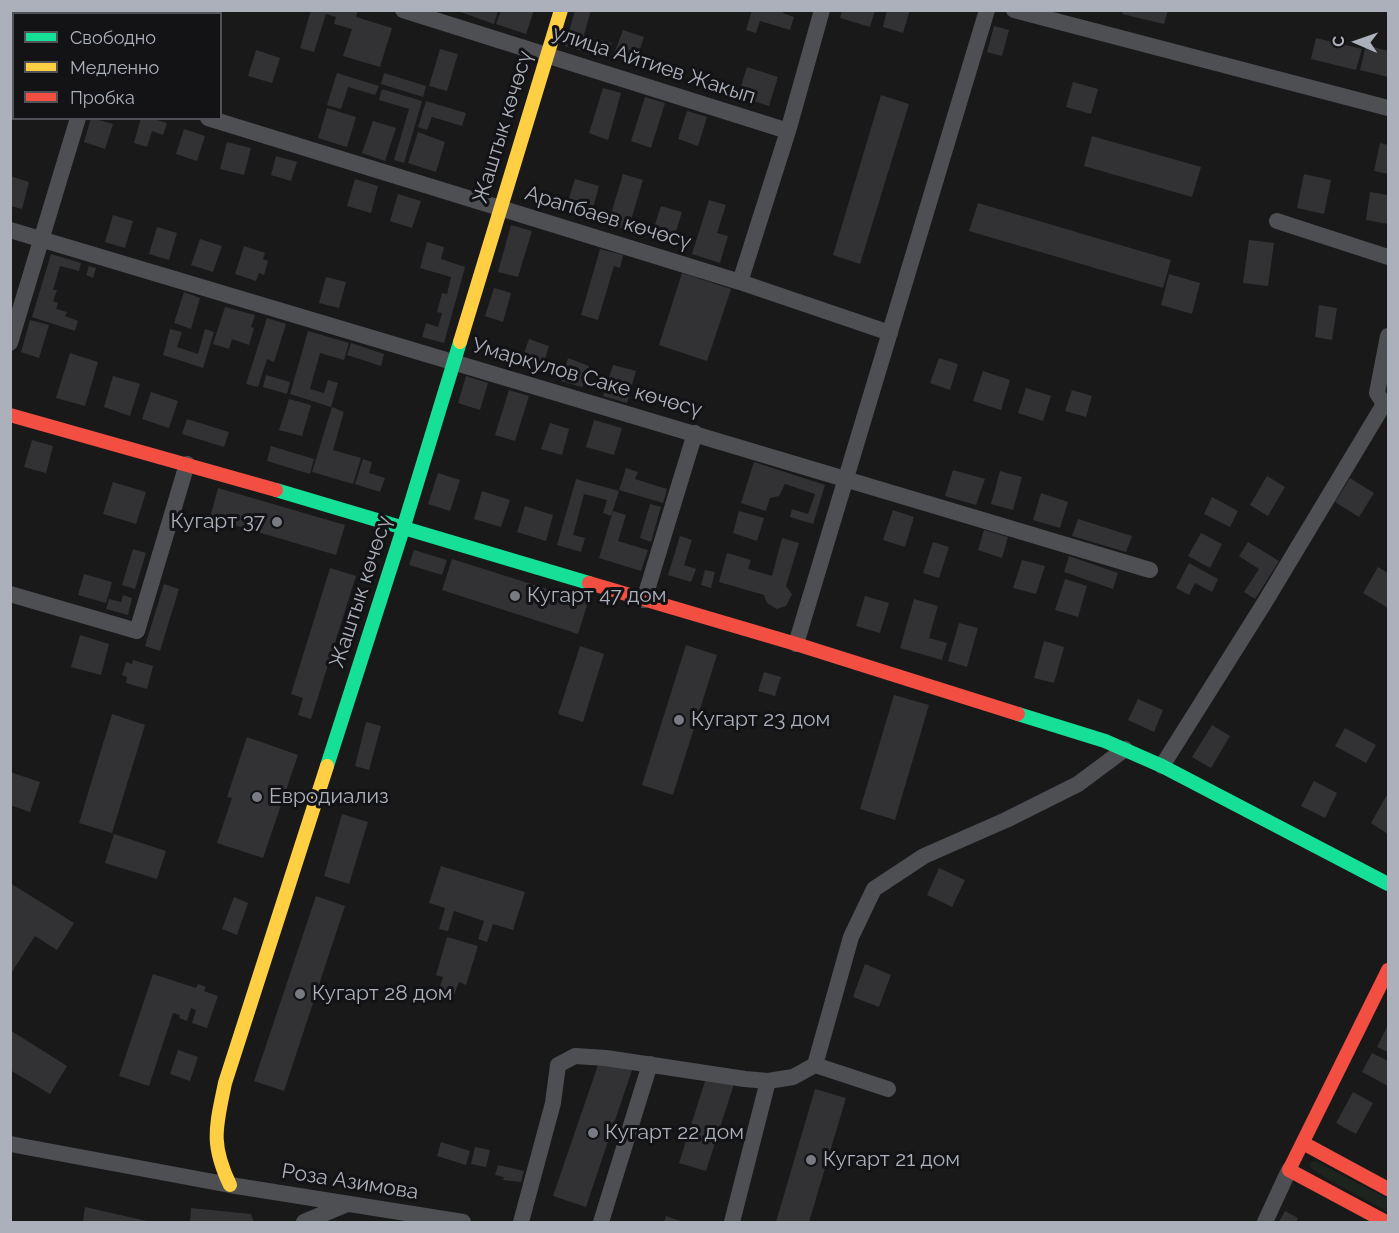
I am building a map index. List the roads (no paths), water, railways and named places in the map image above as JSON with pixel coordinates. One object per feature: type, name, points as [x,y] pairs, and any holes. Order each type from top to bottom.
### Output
[{"type":"main road","name":"Жаштык көчөсү","points":[[230,1185],[220,1164],[214,1133],[225,1083],[403,529],[561,10]]},
{"type":"main road","points":[[10,415],[187,464],[796,644],[1105,741],[1162,766],[1389,884]]},
{"type":"main road","points":[[1386,1222],[1289,1170],[1389,970]]},
{"type":"main road","points":[[1303,1143],[1389,1188]]},
{"type":"street","name":"улица Айтиев Жакып","points":[[403,10],[788,131]]},
{"type":"street","points":[[740,282],[788,131],[822,10]]},
{"type":"street","points":[[796,644],[987,10]]},
{"type":"street","points":[[1014,10],[1389,108]]},
{"type":"street","points":[[10,343],[77,120]]},
{"type":"street","name":"Арапбаев көчөсү","points":[[214,120],[740,282],[890,333]]},
{"type":"street","points":[[1277,221],[1389,257]]},
{"type":"street","name":"Умаркулов Саке көчөсү","points":[[10,230],[1150,570]]},
{"type":"street","points":[[1162,766],[1386,405],[1377,393],[1389,336]]},
{"type":"street","points":[[644,600],[695,433]]},
{"type":"street","points":[[10,594],[137,631],[187,464]]},
{"type":"street","points":[[521,1222],[553,1103],[558,1065],[575,1056],[768,1081],[793,1077],[815,1065],[851,937],[874,889],[924,856],[1078,784],[1125,750]]},
{"type":"street","points":[[601,1222],[650,1064]]},
{"type":"street","points":[[815,1065],[888,1089]]},
{"type":"street","points":[[732,1222],[768,1081]]},
{"type":"street","name":"Роза Азимова","points":[[10,1144],[230,1185],[463,1222]]},
{"type":"street","points":[[1264,1222],[1289,1170]]},
{"type":"street","points":[[304,1222],[348,1204]]},
{"type":"place","name":"Кугарт 37","points":[[277,522]]},
{"type":"place","name":"Кугарт 47 дом","points":[[515,596]]},
{"type":"place","name":"Кугарт 23 дом","points":[[679,720]]},
{"type":"place","name":"Евродиализ","points":[[257,797]]},
{"type":"place","name":"Кугарт 28 дом","points":[[300,994]]},
{"type":"place","name":"Кугарт 22 дом","points":[[593,1133]]},
{"type":"place","name":"Кугарт 21 дом","points":[[811,1160]]}]
